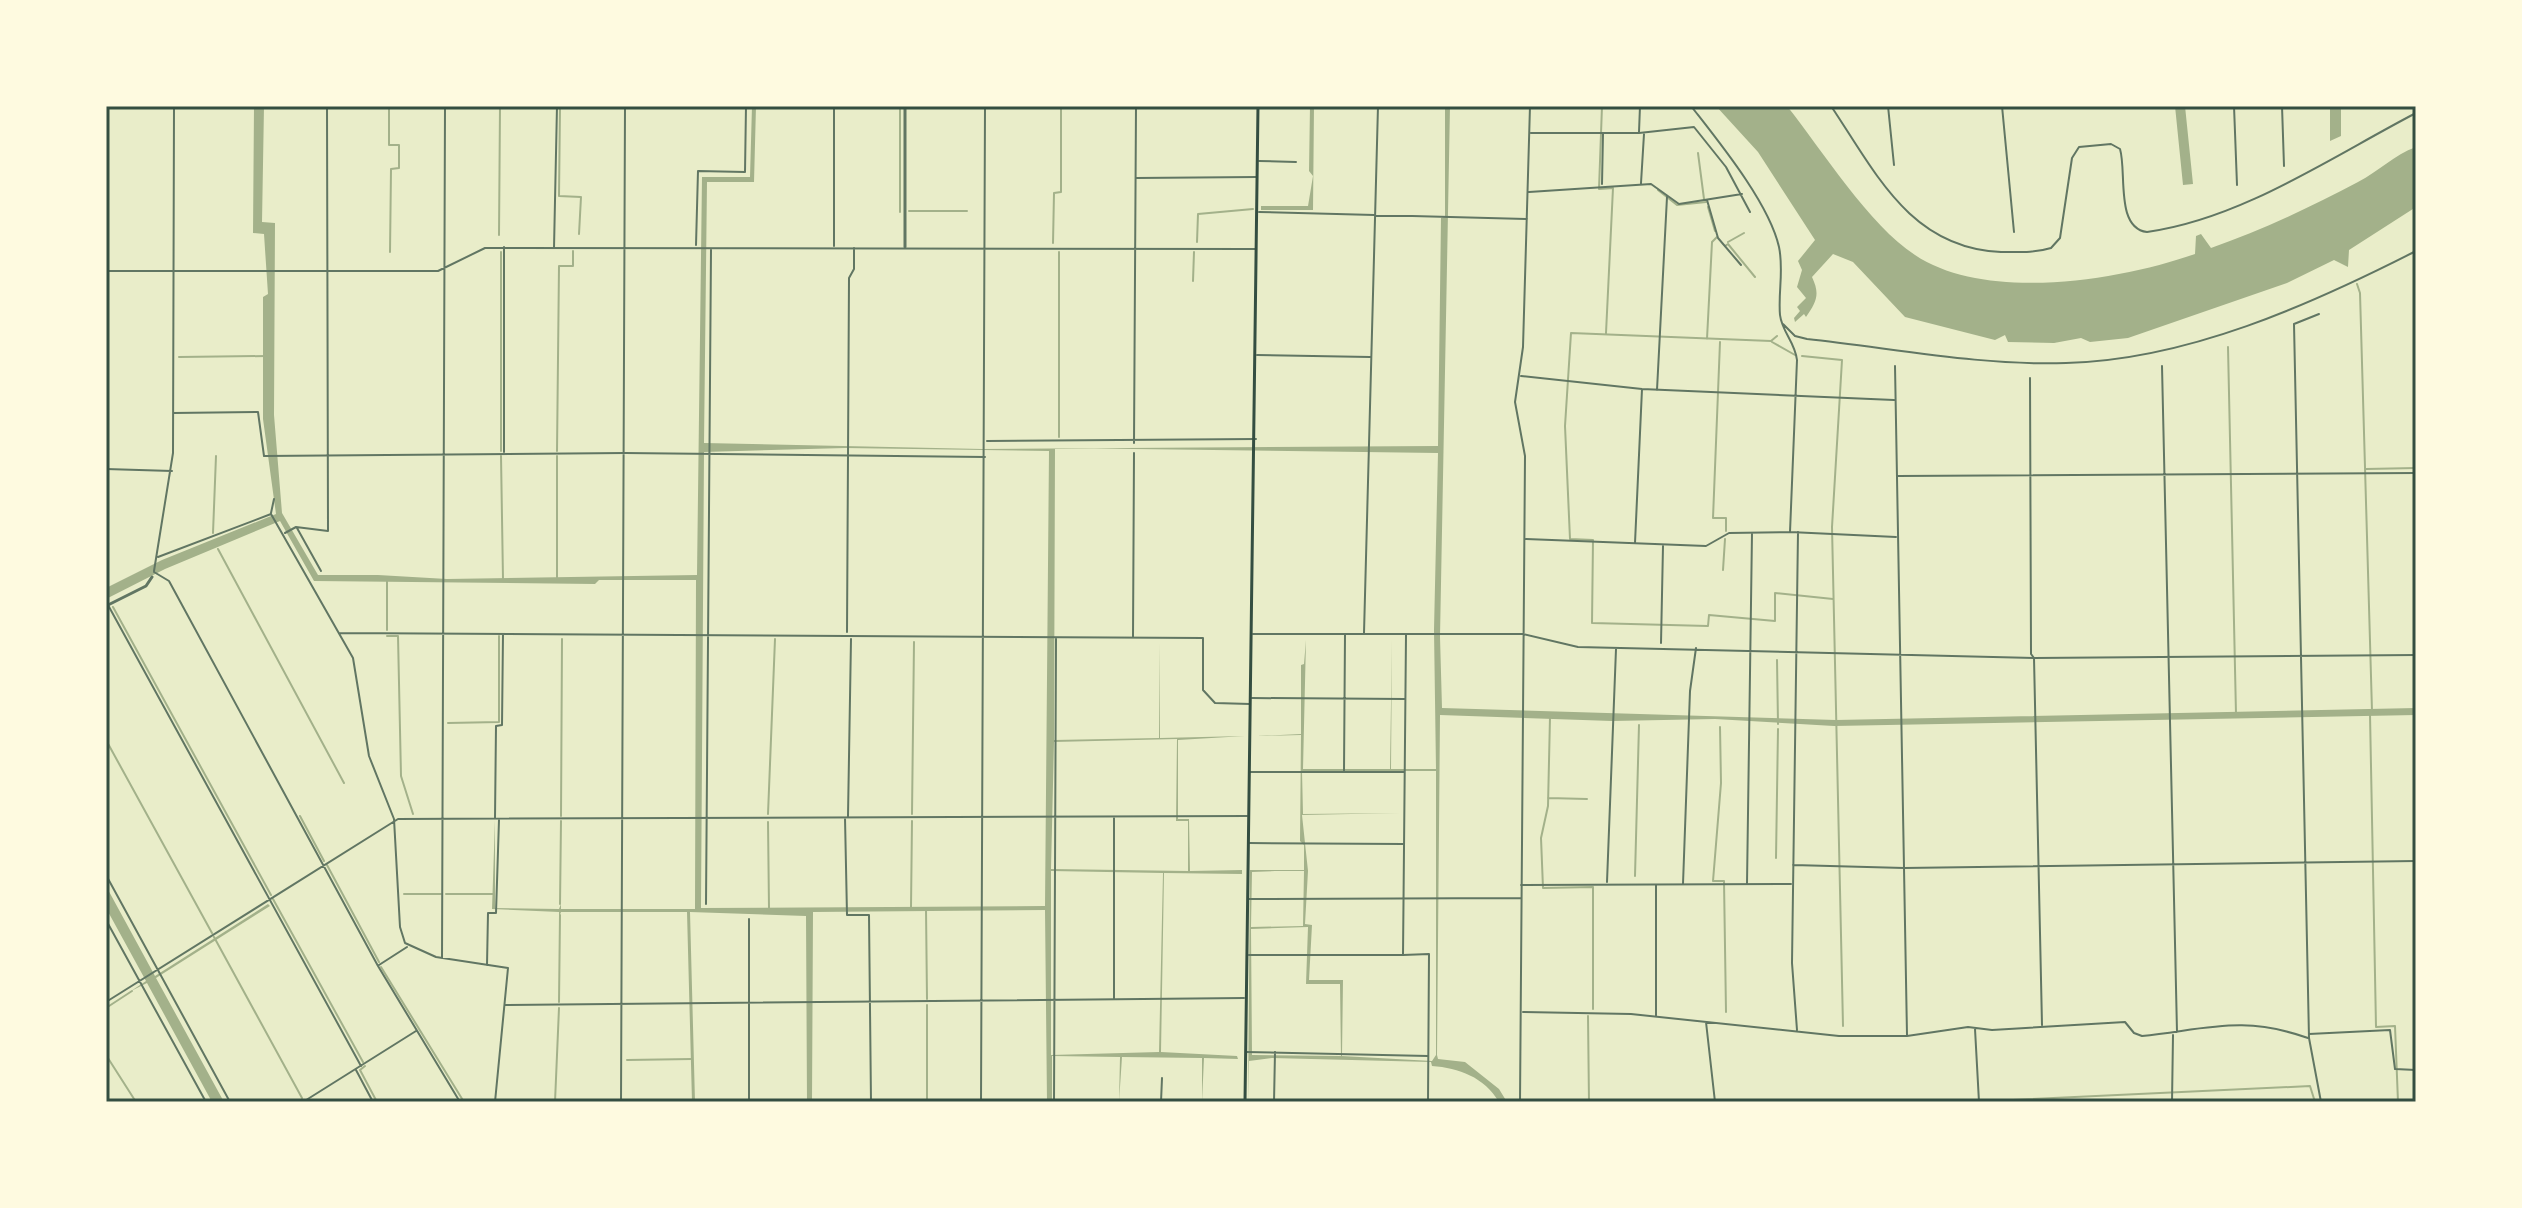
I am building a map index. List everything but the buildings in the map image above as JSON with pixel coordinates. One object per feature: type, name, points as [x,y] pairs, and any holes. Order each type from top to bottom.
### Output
[{"type":"main road","points":[[1245,1102],[1258,106]]},
{"type":"street","points":[[174,106],[172,471],[153,574],[146,586],[107,605],[361,1066]]},
{"type":"street","points":[[284,533],[296,527],[328,531],[327,106]]},
{"type":"street","points":[[442,958],[445,106]]},
{"type":"street","points":[[554,248],[557,106]]},
{"type":"street","points":[[621,1102],[625,106]]},
{"type":"street","points":[[699,248],[698,171],[745,172],[746,106]]},
{"type":"street","points":[[834,106],[834,247]]},
{"type":"street","points":[[905,106],[905,247]]},
{"type":"street","points":[[981,1102],[985,106]]},
{"type":"street","points":[[1134,442],[1136,106]]},
{"type":"street","points":[[1364,633],[1378,106]]},
{"type":"street","points":[[1520,1102],[1525,456],[1515,402],[1521,376],[1530,106]]},
{"type":"street","points":[[1639,133],[1640,106]]},
{"type":"street","points":[[1691,106],[1741,174],[1776,236],[1782,272],[1783,324],[1797,354],[1790,532]]},
{"type":"street","points":[[1831,106],[1878,175],[1913,219],[1954,244],[1976,250],[2018,252],[2051,248],[2060,238],[2072,158],[2079,147],[2111,144],[2120,149],[2129,219],[2136,229],[2147,232],[2253,199],[2315,170],[2416,113]]},
{"type":"street","points":[[1888,106],[1894,165]]},
{"type":"street","points":[[2002,106],[2014,232]]},
{"type":"street","points":[[2234,106],[2237,185]]},
{"type":"street","points":[[2282,106],[2284,166]]},
{"type":"street","points":[[1530,133],[1644,133],[1694,127],[1726,167],[1750,212]]},
{"type":"street","points":[[1600,185],[1602,133]]},
{"type":"street","points":[[1641,183],[1644,133]]},
{"type":"street","points":[[1257,161],[1296,162]]},
{"type":"street","points":[[1135,178],[1257,177]]},
{"type":"street","points":[[1528,192],[1641,183],[1659,186],[1667,197],[1679,204],[1742,194]]},
{"type":"street","points":[[1657,390],[1667,197]]},
{"type":"street","points":[[1705,200],[1718,238],[1741,265]]},
{"type":"street","points":[[1257,212],[1527,219]]},
{"type":"street","points":[[106,271],[443,270],[480,248],[504,247],[1257,249]]},
{"type":"street","points":[[504,247],[504,453]]},
{"type":"street","points":[[706,904],[709,247]]},
{"type":"street","points":[[855,247],[854,269],[849,278],[847,633],[851,637],[1203,638],[1203,690],[1215,703],[1251,704]]},
{"type":"street","points":[[1783,324],[1795,336],[1807,339],[2011,361],[2092,362],[2163,349],[2241,326],[2352,282],[2416,251]]},
{"type":"street","points":[[2319,314],[2294,324],[2309,1036],[2321,1102]]},
{"type":"street","points":[[1257,355],[1371,357]]},
{"type":"street","points":[[1895,366],[1907,1036]]},
{"type":"street","points":[[2162,366],[2175,1032],[2172,1102]]},
{"type":"street","points":[[1521,376],[1657,390],[1895,400]]},
{"type":"street","points":[[2030,378],[2031,654],[2034,658],[2036,725],[2042,1026]]},
{"type":"street","points":[[1635,544],[1642,389]]},
{"type":"street","points":[[173,413],[258,412],[264,456],[709,452],[985,457]]},
{"type":"street","points":[[986,441],[1256,441]]},
{"type":"street","points":[[1133,638],[1134,453]]},
{"type":"street","points":[[106,469],[172,471]]},
{"type":"street","points":[[1896,476],[2416,473]]},
{"type":"street","points":[[274,499],[271,514],[353,658],[372,765],[394,819],[400,927],[407,947]]},
{"type":"street","points":[[158,557],[271,514]]},
{"type":"street","points":[[296,527],[321,571]]},
{"type":"street","points":[[1797,1030],[1792,963],[1792,884],[1798,532]]},
{"type":"street","points":[[1524,539],[1706,546],[1729,533],[1832,533],[1897,538]]},
{"type":"street","points":[[1747,884],[1752,533]]},
{"type":"street","points":[[1661,646],[1663,545]]},
{"type":"street","points":[[153,574],[161,573],[169,581],[378,966],[460,1102]]},
{"type":"street","points":[[339,633],[847,633]]},
{"type":"street","points":[[487,965],[488,913],[496,909],[496,726],[502,725],[503,633]]},
{"type":"street","points":[[1253,634],[1523,634],[1578,647],[1795,649],[2034,658],[2235,659],[2416,655]]},
{"type":"street","points":[[1344,772],[1345,634]]},
{"type":"street","points":[[1403,955],[1406,634]]},
{"type":"street","points":[[851,637],[847,915],[869,915],[871,1102]]},
{"type":"street","points":[[1054,1102],[1052,1001],[1056,638]]},
{"type":"street","points":[[1607,883],[1616,646]]},
{"type":"street","points":[[1683,884],[1689,713],[1696,647]]},
{"type":"street","points":[[1252,698],[1406,699]]},
{"type":"street","points":[[1250,772],[1405,770]]},
{"type":"street","points":[[1114,816],[1114,1001]]},
{"type":"street","points":[[106,1002],[271,902],[394,819],[1248,816]]},
{"type":"street","points":[[1248,843],[1404,844]]},
{"type":"street","points":[[1793,865],[1904,868],[2416,861]]},
{"type":"street","points":[[106,875],[230,1102]]},
{"type":"street","points":[[1656,884],[1656,1016]]},
{"type":"street","points":[[1521,885],[1792,884]]},
{"type":"street","points":[[1249,899],[1521,898]]},
{"type":"street","points":[[749,919],[749,1102]]},
{"type":"street","points":[[106,920],[206,1102]]},
{"type":"street","points":[[378,966],[407,947]]},
{"type":"street","points":[[407,947],[442,958],[508,968],[495,1102]]},
{"type":"street","points":[[1248,955],[1429,954],[1428,1102]]},
{"type":"street","points":[[503,1005],[1244,998]]},
{"type":"street","points":[[1521,1012],[1656,1016],[1839,1036],[1907,1036],[1975,1028],[2125,1022],[2138,1036],[2224,1023],[2261,1024],[2309,1036],[2390,1030],[2396,1070],[2416,1070]]},
{"type":"street","points":[[1706,1021],[1715,1102]]},
{"type":"street","points":[[1975,1028],[1979,1101]]},
{"type":"street","points":[[303,1102],[416,1031]]},
{"type":"street","points":[[1248,1052],[1275,1056],[1428,1060]]},
{"type":"street","points":[[1274,1102],[1275,1056]]},
{"type":"street","points":[[356,1069],[373,1102]]},
{"type":"street","points":[[1161,1102],[1162,1078]]},
{"type":"shaded area","points":[[254,106],[264,106],[262,222],[275,223],[274,415],[282,513],[318,575],[447,579],[697,575],[702,177],[750,177],[752,106],[756,106],[754,182],[707,182],[704,443],[1055,449],[1054,740],[1159,738],[1160,643],[1160,738],[1245,736],[1178,740],[1178,819],[1189,819],[1190,871],[1242,870],[1242,874],[1164,873],[1161,1052],[1237,1056],[1238,1059],[1204,1058],[1202,1102],[1202,1058],[1122,1057],[1119,1102],[1120,1057],[1052,1056],[1052,1102],[1047,1102],[1045,910],[813,912],[812,1102],[807,1102],[806,916],[690,912],[695,1102],[692,1102],[687,912],[561,912],[559,917],[559,912],[492,909],[495,820],[495,908],[559,909],[561,904],[561,909],[695,909],[696,580],[599,580],[595,584],[314,581],[280,521],[165,569],[106,599],[106,588],[162,560],[276,514],[263,419],[263,297],[268,294],[264,234],[253,233]],"holes":[[[845,448],[1049,451],[1045,906],[701,908],[704,452]],[[1177,739],[1176,821],[1188,821],[1188,871],[1051,869],[1054,742]],[[1051,871],[1163,873],[1159,1052],[1051,1055]]]},
{"type":"shaded area","points":[[1310,106],[1314,106],[1313,210],[1261,210],[1261,206],[1308,206],[1313,176],[1309,171]]},
{"type":"shaded area","points":[[1445,106],[1450,106],[1440,637],[1442,708],[1836,720],[2416,708],[2416,715],[1834,726],[1715,719],[1612,721],[1440,715],[1437,1055],[1438,1059],[1465,1062],[1499,1089],[1507,1102],[1499,1102],[1486,1086],[1470,1075],[1432,1066],[1431,1062],[1272,1058],[1249,1061],[1248,1102],[1250,870],[1304,870],[1304,845],[1300,841],[1301,735],[1256,736],[1301,734],[1301,665],[1304,664],[1306,640],[1303,769],[1390,769],[1392,639],[1391,769],[1436,769],[1434,630],[1438,453],[1081,448],[1438,446],[1441,218],[1445,217]],"holes":[[[1302,771],[1436,771],[1436,1055],[1432,1061],[1342,1056],[1343,980],[1309,980],[1312,925],[1305,924],[1308,871],[1302,815],[1400,813],[1303,814]],[[1304,871],[1303,926],[1251,927],[1252,872]],[[1308,927],[1306,984],[1340,984],[1341,1056],[1252,1055],[1251,929]]]},
{"type":"shaded area","points":[[1716,106],[1787,106],[1847,186],[1898,242],[1944,270],[1977,278],[2052,282],[2091,279],[2164,264],[2195,254],[2196,236],[2201,234],[2211,248],[2249,234],[2366,178],[2416,147],[2416,207],[2349,250],[2348,267],[2334,260],[2287,283],[2128,338],[2090,342],[2081,338],[2054,343],[2008,342],[2005,335],[1995,340],[1905,317],[1853,262],[1833,254],[1812,277],[1817,293],[1813,306],[1806,317],[1804,314],[1795,322],[1794,318],[1800,311],[1797,307],[1806,298],[1797,287],[1802,270],[1798,261],[1815,240],[1758,152]]},
{"type":"shaded area","points":[[2175,106],[2185,106],[2193,184],[2183,185]]},
{"type":"shaded area","points":[[2330,106],[2341,106],[2341,136],[2330,141]]},
{"type":"shaded area","points":[[106,886],[155,976],[268,904],[270,906],[156,978],[224,1102],[212,1102],[147,983],[131,991],[146,981],[106,908]]},
{"type":"waterway","points":[[389,106],[389,145],[399,145],[399,168],[391,169],[390,252]]},
{"type":"waterway","points":[[499,235],[500,106]]},
{"type":"waterway","points":[[560,106],[559,196],[581,197],[579,234]]},
{"type":"waterway","points":[[900,106],[900,212]]},
{"type":"waterway","points":[[1053,243],[1054,193],[1061,192],[1061,106]]},
{"type":"waterway","points":[[1602,106],[1599,189],[1613,188],[1606,333]]},
{"type":"waterway","points":[[1698,153],[1704,199]]},
{"type":"waterway","points":[[1658,190],[1677,205],[1706,202]]},
{"type":"waterway","points":[[1708,207],[1715,231]]},
{"type":"waterway","points":[[1197,242],[1198,214],[1253,209]]},
{"type":"waterway","points":[[909,211],[967,211]]},
{"type":"waterway","points":[[1728,242],[1744,233]]},
{"type":"waterway","points":[[1707,339],[1712,242],[1717,237]]},
{"type":"waterway","points":[[1725,246],[1728,244],[1755,277]]},
{"type":"waterway","points":[[557,451],[559,266],[573,266],[573,251]]},
{"type":"waterway","points":[[501,252],[501,451]]},
{"type":"waterway","points":[[1059,252],[1059,437]]},
{"type":"waterway","points":[[1193,281],[1194,252]]},
{"type":"waterway","points":[[2357,284],[2360,293],[2372,711]]},
{"type":"waterway","points":[[1777,336],[1771,341],[1571,333],[1565,426],[1570,539],[1593,540],[1592,623],[1708,626],[1709,615],[1775,621],[1775,593],[1833,599]]},
{"type":"waterway","points":[[1720,342],[1713,518],[1726,518],[1726,531]]},
{"type":"waterway","points":[[1772,342],[1795,355]]},
{"type":"waterway","points":[[2228,347],[2236,714]]},
{"type":"waterway","points":[[179,357],[266,356]]},
{"type":"waterway","points":[[1802,356],[1842,360],[1832,527],[1843,1026]]},
{"type":"waterway","points":[[213,533],[216,456]]},
{"type":"waterway","points":[[501,456],[503,579]]},
{"type":"waterway","points":[[557,456],[557,579]]},
{"type":"waterway","points":[[2366,469],[2416,468]]},
{"type":"waterway","points":[[1723,570],[1725,539]]},
{"type":"waterway","points":[[218,549],[344,783]]},
{"type":"waterway","points":[[387,579],[387,630]]},
{"type":"waterway","points":[[113,607],[271,895]]},
{"type":"waterway","points":[[387,636],[398,636],[401,776],[413,814]]},
{"type":"waterway","points":[[448,723],[499,722],[499,636]]},
{"type":"waterway","points":[[561,816],[562,639]]},
{"type":"waterway","points":[[768,814],[775,639]]},
{"type":"waterway","points":[[912,814],[914,642]]},
{"type":"waterway","points":[[1777,660],[1778,724]]},
{"type":"waterway","points":[[2370,714],[2376,1027],[2395,1026],[2398,1102]]},
{"type":"waterway","points":[[1550,717],[1548,806],[1541,838],[1543,888],[1593,887],[1593,1009]]},
{"type":"waterway","points":[[1635,876],[1639,725]]},
{"type":"waterway","points":[[1720,727],[1721,783],[1713,881],[1724,881],[1726,1012]]},
{"type":"waterway","points":[[1776,858],[1778,729]]},
{"type":"waterway","points":[[106,740],[212,933]]},
{"type":"waterway","points":[[1548,798],[1587,799]]},
{"type":"waterway","points":[[300,816],[324,861]]},
{"type":"waterway","points":[[560,904],[561,821]]},
{"type":"waterway","points":[[911,907],[912,821]]},
{"type":"waterway","points":[[768,822],[769,908]]},
{"type":"waterway","points":[[327,865],[379,962]]},
{"type":"waterway","points":[[404,894],[441,894]]},
{"type":"waterway","points":[[446,894],[493,894]]},
{"type":"waterway","points":[[273,899],[363,1062]]},
{"type":"waterway","points":[[926,909],[927,999]]},
{"type":"waterway","points":[[559,1002],[560,915]]},
{"type":"waterway","points":[[214,937],[302,1098]]},
{"type":"waterway","points":[[381,967],[464,1102]]},
{"type":"waterway","points":[[106,1008],[132,991]]},
{"type":"waterway","points":[[927,1005],[927,1102]]},
{"type":"waterway","points":[[555,1102],[559,1008]]},
{"type":"waterway","points":[[1588,1016],[1589,1102]]},
{"type":"waterway","points":[[106,1055],[136,1102]]},
{"type":"waterway","points":[[627,1060],[692,1059]]},
{"type":"waterway","points":[[365,1066],[360,1070],[377,1102]]},
{"type":"waterway","points":[[1971,1102],[2310,1086],[2315,1102]]}]
